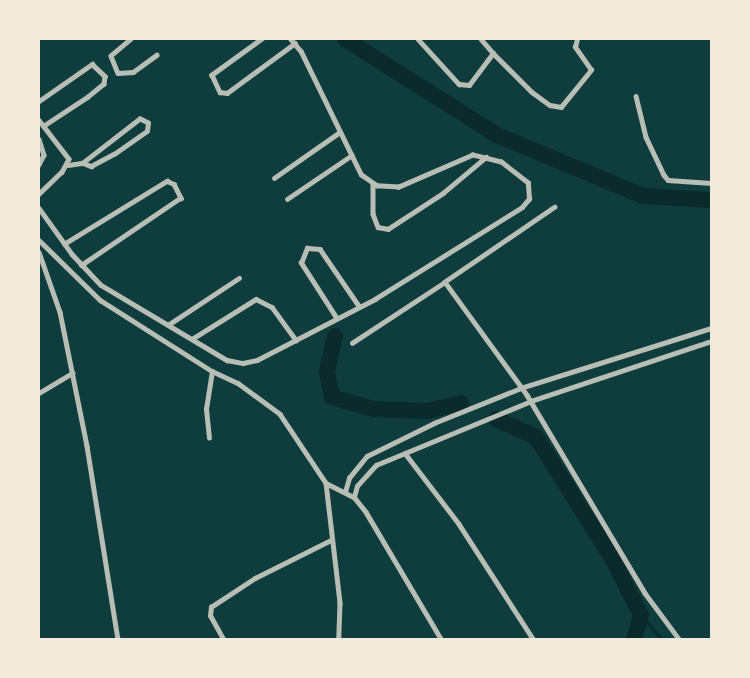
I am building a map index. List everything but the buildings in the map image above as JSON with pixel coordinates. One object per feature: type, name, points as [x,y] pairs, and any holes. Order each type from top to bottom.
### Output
[{"type":"street","points":[[131,39],[111,56],[118,73],[133,72],[156,55]]},
{"type":"street","points":[[262,39],[212,75],[220,92],[227,93],[295,43]]},
{"type":"street","points":[[39,208],[64,244],[101,285],[227,360],[243,363],[337,319],[522,207],[530,192],[528,183],[501,162],[473,154],[399,187],[373,183],[361,175],[295,43],[290,39]]},
{"type":"street","points":[[418,39],[464,86],[469,85],[493,53]]},
{"type":"street","points":[[481,39],[541,99],[550,105],[561,106],[591,70],[575,47],[577,39]]},
{"type":"street","points":[[39,101],[92,64],[105,76],[104,84],[44,126]]},
{"type":"street","points":[[636,96],[646,137],[668,180],[711,183]]},
{"type":"street","points":[[40,190],[68,165],[83,162],[141,119],[148,123],[147,132],[114,154],[91,166],[83,162]]},
{"type":"street","points":[[39,120],[68,154],[68,165]]},
{"type":"street","points":[[274,178],[340,132]]},
{"type":"street","points":[[39,139],[44,155],[39,165]]},
{"type":"street","points":[[286,199],[352,155]]},
{"type":"street","points":[[373,183],[373,214],[378,227],[388,229],[442,193],[486,157]]},
{"type":"street","points":[[64,244],[167,181],[174,184],[181,198],[82,265]]},
{"type":"street","points":[[352,342],[555,207]]},
{"type":"street","points":[[39,240],[100,300],[212,371],[238,383],[280,414],[326,483],[340,603],[339,639]]},
{"type":"street","points":[[337,319],[301,263],[307,248],[320,249],[358,306]]},
{"type":"street","points":[[39,252],[60,312],[94,481],[118,639]]},
{"type":"street","points":[[168,325],[239,278]]},
{"type":"street","points":[[445,282],[531,401],[645,593],[679,639]]},
{"type":"street","points":[[192,339],[256,299],[272,307],[296,340]]},
{"type":"street","points":[[345,492],[349,478],[367,456],[434,423],[522,388],[711,328]]},
{"type":"street","points":[[354,497],[357,486],[376,465],[531,401],[711,341]]},
{"type":"street","points":[[209,438],[206,408],[212,371]]},
{"type":"street","points":[[39,393],[72,373]]},
{"type":"street","points":[[405,453],[459,524],[532,639]]},
{"type":"street","points":[[326,483],[354,497],[425,607],[441,639]]},
{"type":"street","points":[[223,639],[210,616],[211,607],[255,578],[331,540]]},
{"type":"waterway","points":[[345,39],[497,135],[643,196],[711,200]]},
{"type":"waterway","points":[[335,336],[327,372],[332,397],[373,409],[427,411],[461,403]]},
{"type":"waterway","points":[[496,419],[536,437],[612,558],[641,615],[634,639]]},
{"type":"waterway","points":[[641,615],[661,639]]}]
